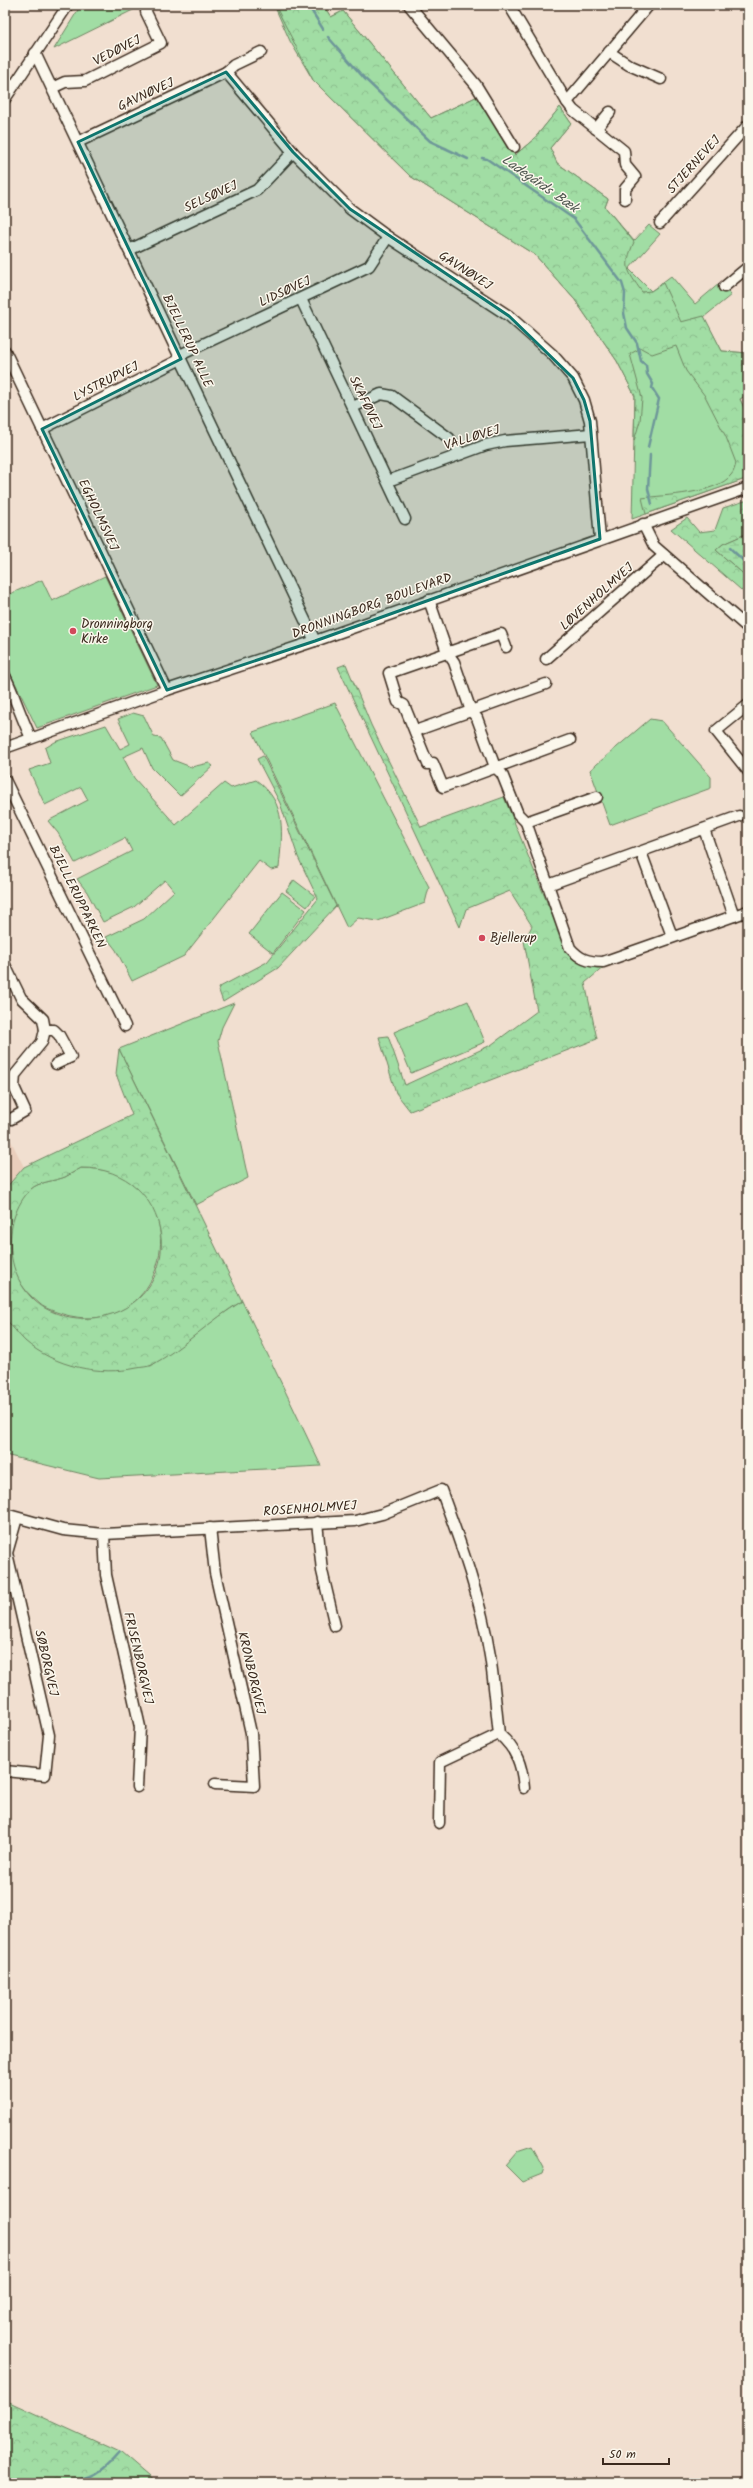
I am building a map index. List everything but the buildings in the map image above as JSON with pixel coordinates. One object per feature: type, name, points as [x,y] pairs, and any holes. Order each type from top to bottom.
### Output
[{"type":"street","points":[[5,100],[68,5]]},
{"type":"street","points":[[409,5],[476,86],[514,147]]},
{"type":"street","points":[[509,5],[573,110],[624,152],[625,165],[635,178],[625,189],[625,199]]},
{"type":"street","points":[[567,102],[649,5]]},
{"type":"street","name":"VEDØVEJ","points":[[52,88],[65,82],[85,81],[161,43],[146,12]]},
{"type":"street","name":"GAVNØVEJ","points":[[78,142],[226,72],[234,65],[261,52]]},
{"type":"street","points":[[609,52],[629,65],[661,79]]},
{"type":"street","name":"BJELLERUP ALLE","points":[[35,53],[315,641]]},
{"type":"street","name":"GAVNØVEJ","points":[[226,72],[293,152],[350,209],[388,237],[509,316],[552,354],[579,388],[584,400],[591,434],[600,539]]},
{"type":"street","points":[[596,129],[610,112]]},
{"type":"street","name":"STJERNEVEJ","points":[[660,223],[748,125]]},
{"type":"street","name":"SELSØVEJ","points":[[129,250],[256,190],[293,152]]},
{"type":"street","name":"LIDSØVEJ","points":[[180,357],[369,266],[388,237]]},
{"type":"street","points":[[724,287],[748,267]]},
{"type":"street","name":"SKAFØVEJ","points":[[301,299],[405,519]]},
{"type":"street","name":"EGHOLMSVEJ","points":[[5,351],[167,690]]},
{"type":"street","name":"LYSTRUPVEJ","points":[[42,428],[180,357]]},
{"type":"street","points":[[353,407],[381,394],[392,396],[449,438],[461,454]]},
{"type":"street","name":"VALLØVEJ","points":[[388,481],[461,454],[505,441],[591,434]]},
{"type":"street","name":"DRONNINGBORG BOULEVARD","points":[[5,748],[167,690],[315,641],[600,539],[748,488]]},
{"type":"street","points":[[643,524],[654,546],[748,628]]},
{"type":"street","name":"LØVENHOLMVEJ","points":[[546,659],[664,555]]},
{"type":"street","points":[[429,600],[447,652],[454,662],[471,710],[476,718],[496,767],[502,774],[518,814],[526,822],[570,948],[579,958],[590,962],[603,962],[672,936],[748,911]]},
{"type":"street","points":[[506,647],[501,634],[389,673],[398,702],[404,705],[428,764],[433,763],[443,787],[570,740]]},
{"type":"street","points":[[5,676],[19,703],[18,710],[31,738]]},
{"type":"street","points":[[415,731],[546,684]]},
{"type":"street","points":[[748,705],[716,731],[748,772]]},
{"type":"street","name":"BJELLERUPPARKEN","points":[[5,780],[125,1026]]},
{"type":"street","points":[[526,822],[597,797]]},
{"type":"street","points":[[548,885],[739,816]]},
{"type":"street","points":[[704,829],[734,916]]},
{"type":"street","points":[[641,852],[672,936]]},
{"type":"street","points":[[5,965],[21,998],[43,1019],[45,1030],[42,1042],[15,1075],[14,1087],[26,1111],[11,1119]]},
{"type":"street","points":[[45,1030],[54,1030],[60,1035],[71,1057],[56,1064]]},
{"type":"street","name":"ROSENHOLMVEJ","points":[[5,1514],[63,1530],[104,1534],[355,1521],[382,1514],[441,1490],[464,1552],[478,1602],[490,1655],[499,1734]]},
{"type":"street","name":"SØBORGVEJ","points":[[5,1771],[45,1775],[49,1735],[7,1553],[16,1518]]},
{"type":"street","points":[[317,1522],[322,1571],[335,1626]]},
{"type":"street","name":"KRONBORGVEJ","points":[[210,1528],[215,1573],[252,1733],[254,1786],[215,1784]]},
{"type":"street","name":"FRISENBORGVEJ","points":[[104,1534],[106,1575],[140,1726],[138,1787]]},
{"type":"street","points":[[439,1823],[440,1762],[499,1734],[509,1743],[522,1766],[524,1788]]},
{"type":"highlighted area","points":[[226,72],[293,152],[350,209],[509,316],[573,378],[584,400],[590,421],[600,539],[315,641],[167,690],[42,429],[181,359],[78,142]]},
{"type":"shaded area","points":[[5,1129],[24,1167],[5,1189]]},
{"type":"green space","points":[[81,5],[143,5],[54,49]]},
{"type":"green space","points":[[274,5],[323,5],[331,17],[343,11],[431,118],[478,96],[515,155],[534,139],[560,107],[571,123],[550,148],[557,163],[608,199],[605,207],[634,241],[649,225],[660,234],[629,269],[651,291],[671,276],[695,304],[720,283],[731,295],[704,317],[722,351],[748,353],[748,394],[740,399],[748,417],[748,478],[632,519],[635,396],[617,361],[575,300],[535,255],[410,176],[313,80],[290,41]]},
{"type":"green space","points":[[275,5],[323,5],[331,17],[343,11],[431,118],[478,96],[515,155],[534,139],[560,107],[571,123],[550,148],[557,163],[608,199],[605,207],[634,242],[628,258],[628,268],[633,279],[642,292],[651,291],[663,283],[681,322],[704,316],[722,351],[748,353],[748,394],[740,399],[748,417],[748,478],[646,514],[642,498],[702,490],[714,486],[724,481],[731,475],[734,471],[736,463],[726,437],[705,396],[686,371],[676,346],[652,354],[641,348],[630,354],[642,398],[640,421],[634,441],[635,396],[617,361],[575,300],[535,255],[410,176],[313,80]]},
{"type":"green space","points":[[748,500],[748,533],[723,544],[716,550],[748,578],[748,596],[671,529],[687,518],[699,532],[715,530],[723,508]]},
{"type":"green space","points":[[748,533],[748,578],[716,550],[723,544]]},
{"type":"green space","points":[[105,576],[157,685],[37,728],[5,662],[5,596],[42,580],[52,601]]},
{"type":"green space","points":[[346,664],[371,725],[421,827],[504,797],[567,951],[576,959],[588,965],[605,966],[585,983],[597,1039],[410,1111],[396,1093],[379,1037],[388,1036],[405,1085],[491,1045],[537,1011],[524,941],[532,926],[510,891],[466,909],[460,927],[338,667]]},
{"type":"green space","points":[[335,703],[429,887],[425,903],[378,921],[358,918],[347,928],[253,732]]},
{"type":"green space","points":[[133,713],[144,716],[154,737],[161,738],[173,760],[191,767],[209,763],[213,766],[180,796],[152,768],[143,748],[123,757],[134,778],[176,825],[224,783],[231,788],[256,780],[274,799],[278,809],[281,820],[281,843],[279,868],[271,870],[259,861],[184,956],[132,981],[116,950],[106,937],[144,919],[174,891],[165,880],[134,907],[103,922],[87,892],[77,879],[132,851],[125,838],[75,863],[58,833],[48,821],[88,800],[81,787],[45,805],[29,770],[50,763],[45,748],[55,742],[106,725],[120,749],[130,744],[118,719]]},
{"type":"green space","points":[[650,719],[662,721],[711,777],[711,788],[610,825],[590,770]]},
{"type":"green space","points":[[263,756],[336,906],[278,968],[223,1002],[218,988],[267,962],[318,899],[298,857],[280,803],[257,759]]},
{"type":"green space","points":[[294,880],[315,896],[307,907],[286,891]]},
{"type":"green space","points":[[282,892],[306,910],[273,953],[249,934]]},
{"type":"green space","points":[[468,1001],[485,1042],[411,1073],[394,1032]]},
{"type":"green space","points":[[234,1003],[222,1027],[218,1041],[248,1178],[196,1205],[119,1049]]},
{"type":"green space","points":[[119,1049],[242,1301],[219,1316],[164,1358],[152,1365],[147,1367],[108,1371],[78,1367],[50,1357],[25,1341],[5,1318],[5,1189],[24,1167],[132,1115],[116,1074]],"holes":[[[81,1168],[113,1173],[136,1188],[153,1209],[160,1233],[160,1259],[151,1283],[133,1303],[105,1316],[97,1318],[73,1318],[50,1311],[30,1296],[20,1282],[14,1267],[11,1250],[11,1233],[14,1217],[21,1202],[31,1189],[42,1183],[65,1177]]]},
{"type":"green space","points":[[81,1168],[121,1176],[147,1197],[159,1227],[159,1259],[146,1288],[123,1310],[89,1318],[46,1308],[32,1297],[22,1285],[15,1272],[9,1243],[10,1228],[14,1214],[21,1201],[31,1189],[42,1183],[65,1177]]},
{"type":"green space","points":[[242,1301],[321,1466],[99,1478],[5,1455],[5,1318],[25,1341],[151,1366]]},
{"type":"green space","points":[[532,2146],[544,2168],[542,2174],[522,2182],[505,2165],[517,2151]]},
{"type":"green space","points":[[5,2400],[121,2453],[156,2483],[5,2483]]},
{"type":"waterway","name":"Ladegårds Bæk","points":[[308,5],[323,29]]},
{"type":"waterway","name":"Ladegårds Bæk","points":[[328,37],[364,78],[430,141],[468,159]]},
{"type":"waterway","name":"Ladegårds Bæk","points":[[482,158],[487,159],[574,219],[622,283],[625,293],[624,313],[627,328],[637,343],[641,361],[646,365],[647,374],[653,384],[652,388],[659,399],[648,447]]},
{"type":"waterway","name":"Ladegårds Bæk","points":[[650,455],[648,489],[652,504]]},
{"type":"waterway","name":"Ladegårds Bæk","points":[[730,548],[748,565]]},
{"type":"waterway","points":[[66,2483],[96,2474],[107,2466],[119,2453]]},
{"type":"place","name":"Dronningborg Kirke","points":[[73,631]]},
{"type":"place","name":"Bjellerup","points":[[482,938]]}]
